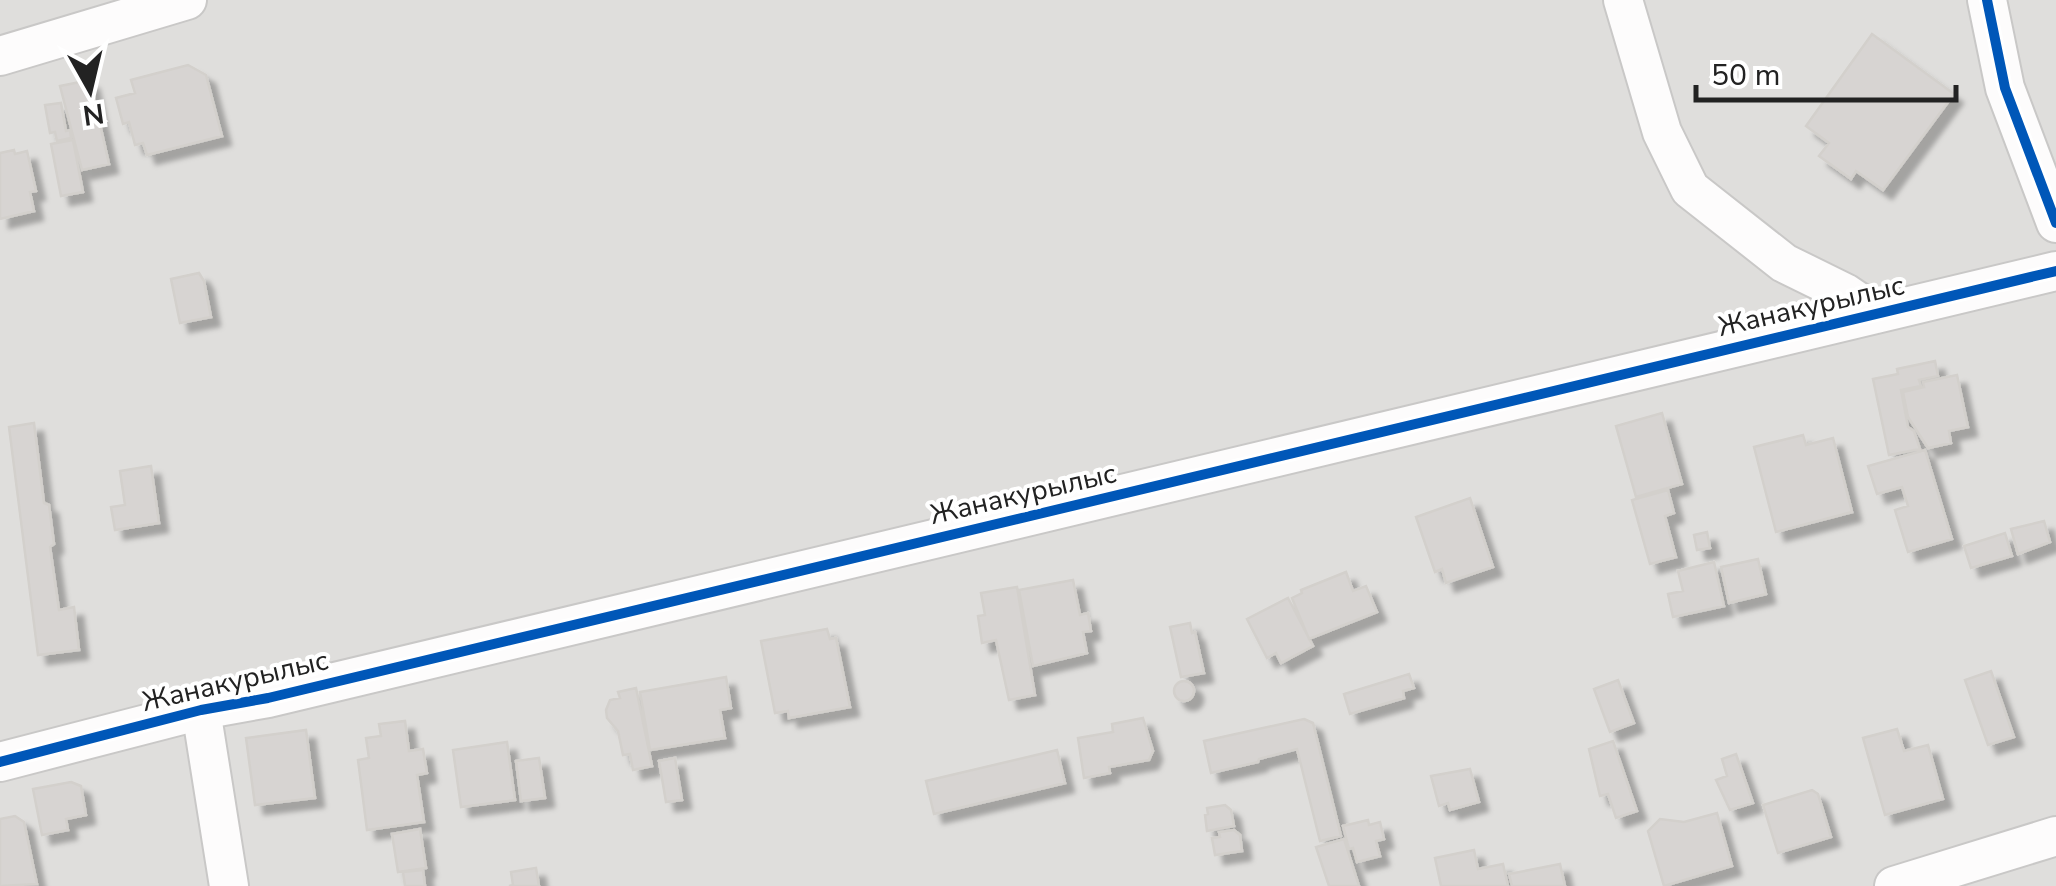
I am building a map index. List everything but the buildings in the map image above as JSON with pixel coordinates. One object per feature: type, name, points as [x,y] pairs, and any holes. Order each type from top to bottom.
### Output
[{"type":"street","points":[[0,56],[187,0]]},
{"type":"street","points":[[1623,0],[1662,132],[1690,189],[1784,263],[1845,293],[1876,314]]},
{"type":"street","points":[[1987,0],[2005,88],[2056,223]]},
{"type":"street","name":"Жанакурылыс","points":[[0,762],[201,710],[268,698],[2056,271]]},
{"type":"street","points":[[201,710],[229,886]]},
{"type":"street","points":[[1894,886],[2056,836]]},
{"type":"shaded area","points":[[0,0],[2056,0],[2056,886],[0,886]]},
{"type":"cycle path","points":[[1987,0],[2005,88],[2056,223]]},
{"type":"cycle path","points":[[0,762],[201,710],[268,698],[2056,271]]}]
